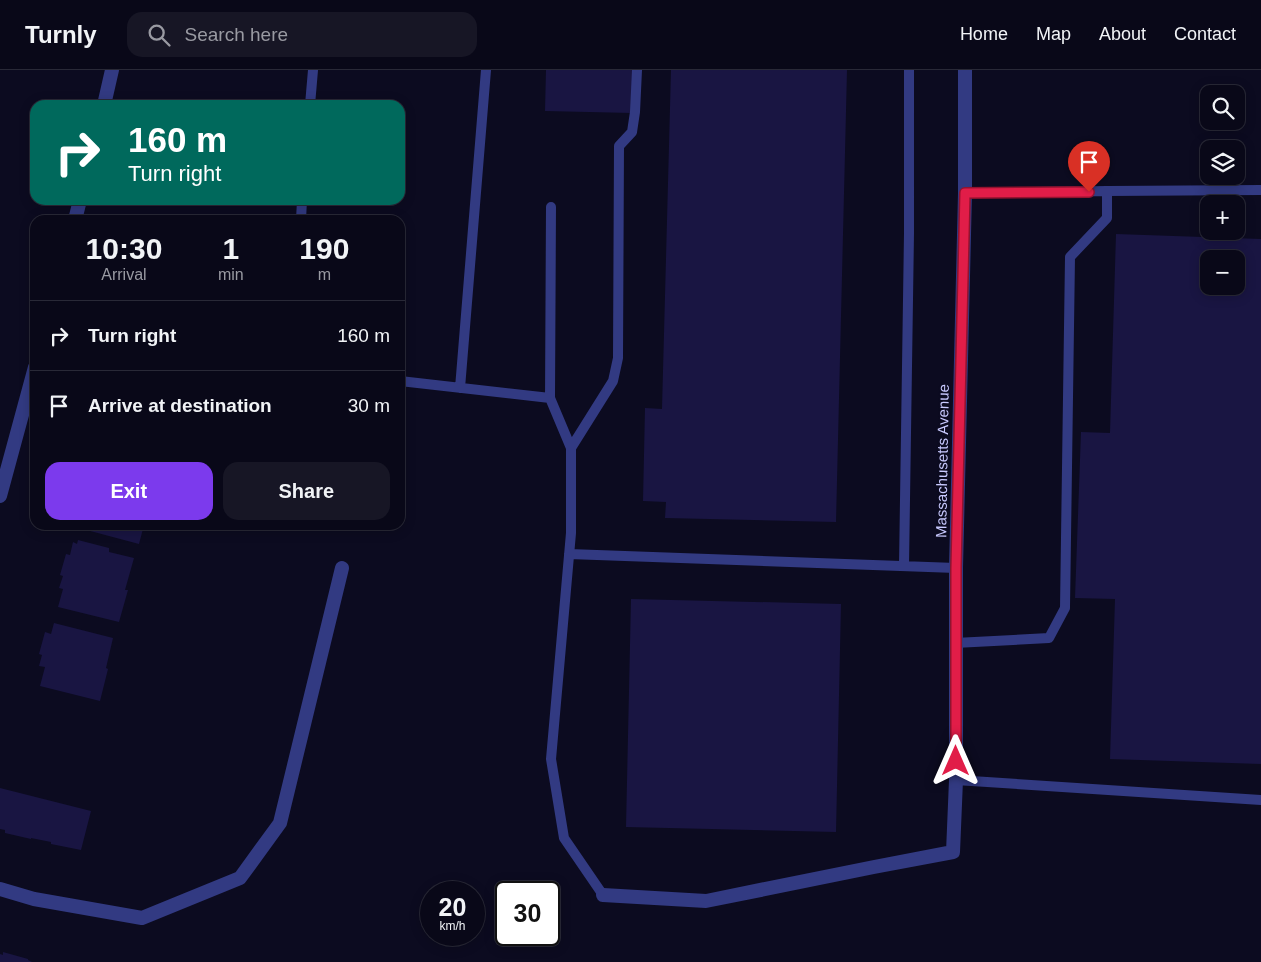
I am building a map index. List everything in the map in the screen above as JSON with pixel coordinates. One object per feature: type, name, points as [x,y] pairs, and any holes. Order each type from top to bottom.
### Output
[{"type":"street","points":[[105,100],[112,70]]},
{"type":"street","name":"Massachusetts Avenue","points":[[603,895],[706,901],[953,852],[956,780],[956,568],[966,70]]},
{"type":"street","points":[[0,496],[30,385]]},
{"type":"street","points":[[0,889],[34,899],[142,918],[240,878],[280,823],[342,568]]},
{"type":"lane","points":[[310,100],[313,70]]},
{"type":"lane","points":[[460,388],[486,70]]},
{"type":"lane","points":[[571,448],[613,381],[618,358],[619,146],[632,132],[637,70]]},
{"type":"lane","points":[[904,566],[909,233],[909,70]]},
{"type":"lane","points":[[965,193],[1261,190]]},
{"type":"lane","points":[[955,643],[1049,638],[1065,608],[1070,257],[1107,218],[1107,191]]},
{"type":"lane","points":[[551,207],[550,398],[571,448],[571,533],[551,759],[564,838],[603,895]]},
{"type":"lane","points":[[405,382],[550,398]]},
{"type":"lane","points":[[569,554],[956,568]]},
{"type":"lane","points":[[956,780],[1261,800]]},
{"type":"building","points":[[546,70],[633,70],[632,113],[545,111]]},
{"type":"building","points":[[671,70],[847,70],[836,522],[665,518],[666,502],[643,501],[645,408],[662,409]]},
{"type":"building","points":[[1116,234],[1200,237],[1200,240],[1261,239],[1261,764],[1110,759],[1115,599],[1075,598],[1081,432],[1110,433]]},
{"type":"building","points":[[86,530],[143,530],[139,544]]},
{"type":"building","points":[[78,540],[109,548],[109,552],[134,558],[119,622],[58,607],[63,589],[59,588],[63,576],[60,575],[66,554],[70,555],[73,542],[77,544]]},
{"type":"building","points":[[631,599],[841,604],[836,832],[626,827]]},
{"type":"building","points":[[54,623],[113,638],[100,701],[40,686],[45,667],[39,666],[42,655],[39,654],[45,632],[51,634]]},
{"type":"building","points":[[0,788],[91,811],[81,850],[5,833],[5,830],[0,829]]},
{"type":"building","points":[[3,952],[28,959],[32,962],[0,962],[0,954],[3,955]]},
{"type":"route","points":[[956,761],[956,568],[965,193],[1089,192]]}]
